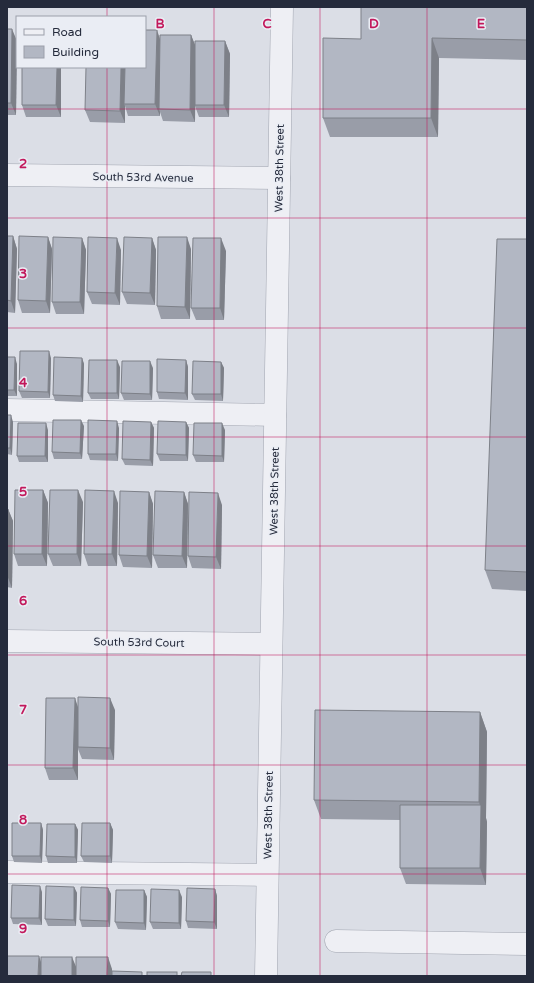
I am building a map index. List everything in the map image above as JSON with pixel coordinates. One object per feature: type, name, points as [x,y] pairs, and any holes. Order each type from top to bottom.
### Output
[{"type":"street","name":"West 38th Street","points":[[266,976],[282,7]]},
{"type":"street","name":"South 53rd Avenue","points":[[7,175],[279,178]]},
{"type":"street","points":[[7,410],[275,415]]},
{"type":"street","name":"South 53rd Court","points":[[7,641],[271,644]]},
{"type":"street","points":[[7,872],[267,875]]},
{"type":"street","points":[[336,941],[527,944]]},
{"type":"building","points":[[361,7],[527,7],[527,40],[432,38],[431,118],[323,118],[323,38],[361,39]]},
{"type":"building","points":[[7,29],[12,29],[11,103],[7,103]]},
{"type":"building","points":[[146,30],[157,30],[155,104],[124,104],[125,68],[146,68]]},
{"type":"building","points":[[160,35],[191,35],[190,110],[159,109]]},
{"type":"building","points":[[195,41],[225,41],[224,105],[195,105]]},
{"type":"building","points":[[22,68],[57,68],[56,105],[22,105]]},
{"type":"building","points":[[86,68],[121,68],[120,111],[85,110]]},
{"type":"building","points":[[7,236],[13,236],[11,301],[7,300]]},
{"type":"building","points":[[19,236],[48,237],[46,301],[18,300]]},
{"type":"building","points":[[53,237],[82,238],[80,302],[52,302]]},
{"type":"building","points":[[88,237],[117,238],[115,293],[87,292]]},
{"type":"building","points":[[124,237],[152,238],[150,293],[122,292]]},
{"type":"building","points":[[158,237],[187,237],[185,307],[157,306]]},
{"type":"building","points":[[193,238],[221,238],[220,308],[191,308]]},
{"type":"building","points":[[497,239],[527,239],[527,572],[485,570]]},
{"type":"building","points":[[20,351],[49,351],[48,392],[19,391]]},
{"type":"building","points":[[7,357],[15,357],[14,390],[7,390]]},
{"type":"building","points":[[54,357],[82,358],[81,396],[53,395]]},
{"type":"building","points":[[157,359],[186,360],[185,393],[157,392]]},
{"type":"building","points":[[89,360],[117,360],[117,393],[88,393]]},
{"type":"building","points":[[122,361],[150,361],[150,394],[121,393]]},
{"type":"building","points":[[193,361],[221,362],[221,394],[192,394]]},
{"type":"building","points":[[7,415],[11,415],[10,448],[7,448]]},
{"type":"building","points":[[53,420],[81,420],[80,453],[52,452]]},
{"type":"building","points":[[88,420],[117,421],[116,454],[88,454]]},
{"type":"building","points":[[123,421],[151,422],[150,460],[122,459]]},
{"type":"building","points":[[158,421],[186,422],[186,455],[157,454]]},
{"type":"building","points":[[18,423],[46,423],[45,456],[17,456]]},
{"type":"building","points":[[194,423],[222,423],[222,456],[193,455]]},
{"type":"building","points":[[15,490],[43,490],[42,554],[14,554]]},
{"type":"building","points":[[50,490],[78,490],[77,554],[48,554]]},
{"type":"building","points":[[85,490],[114,491],[112,554],[84,554]]},
{"type":"building","points":[[120,491],[149,492],[147,556],[119,555]]},
{"type":"building","points":[[155,491],[184,492],[182,556],[153,555]]},
{"type":"building","points":[[189,492],[218,493],[216,557],[188,556]]},
{"type":"building","points":[[7,509],[8,509],[7,575]]},
{"type":"building","points":[[78,697],[110,698],[110,748],[78,747]]},
{"type":"building","points":[[46,698],[75,698],[73,768],[45,768]]},
{"type":"building","points":[[315,710],[480,712],[479,802],[314,800]]},
{"type":"building","points":[[400,805],[481,805],[480,868],[400,868]]},
{"type":"building","points":[[12,823],[41,823],[40,856],[12,856]]},
{"type":"building","points":[[82,823],[110,823],[110,856],[81,856]]},
{"type":"building","points":[[47,824],[75,824],[75,857],[46,856]]},
{"type":"building","points":[[12,885],[40,886],[39,918],[11,918]]},
{"type":"building","points":[[46,886],[74,887],[74,920],[45,919]]},
{"type":"building","points":[[81,887],[108,888],[108,921],[80,920]]},
{"type":"building","points":[[187,888],[215,889],[214,922],[186,921]]},
{"type":"building","points":[[151,889],[179,890],[179,923],[150,922]]},
{"type":"building","points":[[116,890],[144,890],[144,923],[115,922]]},
{"type":"building","points":[[7,956],[39,956],[38,976],[7,976]]},
{"type":"building","points":[[41,957],[72,957],[72,976],[41,976]]},
{"type":"building","points":[[76,957],[108,957],[107,976],[76,976]]},
{"type":"building","points":[[112,971],[142,972],[142,976],[112,976]]},
{"type":"building","points":[[147,972],[177,972],[177,976],[147,976]]},
{"type":"building","points":[[182,972],[211,972],[211,976],[181,976]]}]
